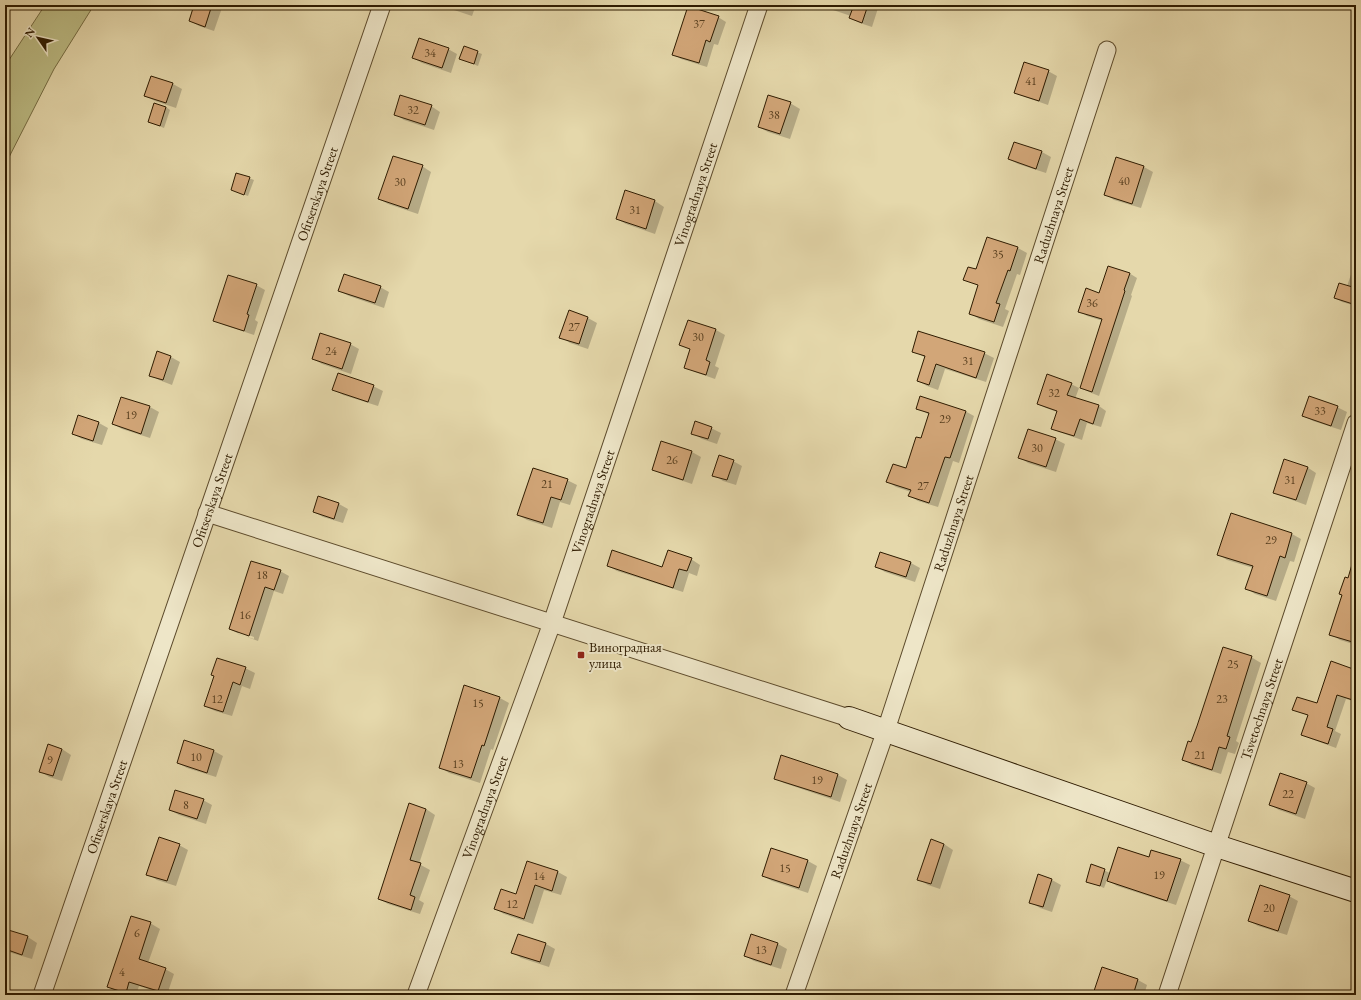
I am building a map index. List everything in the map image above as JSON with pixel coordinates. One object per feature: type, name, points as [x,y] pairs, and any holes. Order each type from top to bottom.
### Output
[{"type":"street","name":"Ofitserskaya Street","points":[[42,995],[382,5]]},
{"type":"street","name":"Vinogradnaya Street","points":[[416,995],[552,623],[759,5]]},
{"type":"street","name":"Raduzhnaya Street","points":[[794,995],[886,730],[1107,50]]},
{"type":"street","name":"Tsvetochnaya Street","points":[[1167,995],[1356,423]]},
{"type":"street","points":[[207,513],[886,730],[1217,846],[1356,891]]},
{"type":"green space","points":[[45,5],[94,5],[54,69],[5,165],[5,66]]},
{"type":"building","points":[[194,5],[212,5],[205,27],[189,21]]},
{"type":"building","points":[[854,5],[868,5],[862,23],[849,18]]},
{"type":"building","points":[[688,6],[719,16],[710,42],[706,40],[699,63],[672,55]]},
{"type":"building","points":[[419,38],[449,48],[442,68],[412,58]]},
{"type":"building","points":[[464,46],[478,51],[474,64],[459,59]]},
{"type":"building","points":[[1024,62],[1049,70],[1039,101],[1014,93]]},
{"type":"building","points":[[151,76],[173,83],[166,103],[144,96]]},
{"type":"building","points":[[400,95],[432,105],[425,125],[394,115]]},
{"type":"building","points":[[768,95],[791,102],[780,134],[758,127]]},
{"type":"building","points":[[154,103],[166,107],[160,126],[148,122]]},
{"type":"building","points":[[1014,142],[1042,151],[1036,169],[1008,159]]},
{"type":"building","points":[[393,156],[423,165],[408,209],[378,199]]},
{"type":"building","points":[[1116,157],[1144,166],[1132,204],[1104,195]]},
{"type":"building","points":[[236,173],[250,177],[244,195],[231,190]]},
{"type":"building","points":[[625,190],[655,200],[646,229],[616,219]]},
{"type":"building","points":[[987,237],[1018,247],[1010,271],[1008,270],[996,303],[1000,304],[994,322],[969,314],[978,285],[963,280],[968,267],[976,269]]},
{"type":"building","points":[[1108,266],[1130,273],[1092,392],[1080,388],[1102,319],[1078,312],[1086,288],[1099,293]]},
{"type":"building","points":[[344,274],[381,286],[375,303],[338,291]]},
{"type":"building","points":[[228,275],[257,284],[247,314],[249,315],[244,331],[213,321]]},
{"type":"building","points":[[1339,283],[1356,288],[1356,305],[1334,298]]},
{"type":"building","points":[[569,310],[588,317],[579,344],[559,338]]},
{"type":"building","points":[[688,320],[716,329],[706,360],[710,362],[706,375],[684,368],[690,349],[679,345]]},
{"type":"building","points":[[918,331],[985,352],[976,378],[936,364],[929,385],[917,381],[925,356],[912,352]]},
{"type":"building","points":[[320,333],[351,343],[342,369],[312,359]]},
{"type":"building","points":[[157,351],[171,356],[163,380],[149,376]]},
{"type":"building","points":[[338,373],[374,385],[368,402],[332,390]]},
{"type":"building","points":[[1047,374],[1072,383],[1067,395],[1099,405],[1093,424],[1080,419],[1074,436],[1051,429],[1057,411],[1037,404]]},
{"type":"building","points":[[920,396],[966,411],[950,458],[945,457],[929,503],[908,496],[911,490],[886,482],[893,464],[906,468],[916,437],[921,438],[929,413],[916,409]]},
{"type":"building","points":[[1309,396],[1338,406],[1331,426],[1302,416]]},
{"type":"building","points":[[121,397],[150,406],[141,434],[112,424]]},
{"type":"building","points":[[78,415],[99,422],[93,441],[72,434]]},
{"type":"building","points":[[695,421],[712,427],[708,439],[691,434]]},
{"type":"building","points":[[1028,429],[1056,438],[1046,467],[1018,458]]},
{"type":"building","points":[[661,441],[692,451],[683,480],[652,470]]},
{"type":"building","points":[[719,455],[734,460],[727,480],[712,476]]},
{"type":"building","points":[[1284,459],[1308,467],[1296,500],[1273,493]]},
{"type":"building","points":[[533,468],[568,479],[561,500],[551,497],[543,523],[517,515]]},
{"type":"building","points":[[318,496],[339,503],[334,519],[313,512]]},
{"type":"building","points":[[1231,513],[1292,533],[1285,558],[1280,556],[1267,596],[1245,589],[1253,566],[1217,555]]},
{"type":"building","points":[[612,550],[662,567],[668,550],[692,558],[687,571],[679,569],[673,588],[607,566]]},
{"type":"building","points":[[880,552],[911,562],[906,577],[875,567]]},
{"type":"building","points":[[251,561],[281,570],[274,590],[265,587],[249,636],[229,629]]},
{"type":"building","points":[[1353,561],[1356,561],[1356,643],[1329,635],[1342,595],[1339,594],[1345,577],[1348,578]]},
{"type":"building","points":[[1223,647],[1252,656],[1227,736],[1230,737],[1226,749],[1219,747],[1212,770],[1182,760],[1188,741],[1191,742],[1197,726]]},
{"type":"building","points":[[217,658],[246,667],[240,685],[233,682],[223,712],[204,706],[214,676],[211,675]]},
{"type":"building","points":[[1331,661],[1356,670],[1356,701],[1337,695],[1327,727],[1333,729],[1328,744],[1301,735],[1308,715],[1292,710],[1297,697],[1317,703]]},
{"type":"building","points":[[464,685],[500,697],[484,746],[482,745],[471,778],[439,768]]},
{"type":"building","points":[[184,740],[214,750],[207,773],[177,763]]},
{"type":"building","points":[[48,744],[62,749],[53,776],[39,772]]},
{"type":"building","points":[[781,755],[838,774],[831,797],[774,779]]},
{"type":"building","points":[[1280,773],[1307,782],[1296,814],[1269,805]]},
{"type":"building","points":[[175,790],[204,799],[197,819],[169,810]]},
{"type":"building","points":[[409,803],[426,809],[410,860],[421,863],[410,895],[415,897],[411,910],[378,899]]},
{"type":"building","points":[[159,837],[180,844],[167,881],[146,875]]},
{"type":"building","points":[[931,839],[944,844],[931,884],[917,880]]},
{"type":"building","points":[[1118,847],[1149,857],[1151,850],[1181,859],[1167,901],[1107,881]]},
{"type":"building","points":[[771,848],[808,860],[799,888],[762,876]]},
{"type":"building","points":[[527,861],[558,871],[552,891],[535,885],[524,919],[494,909],[501,889],[516,894]]},
{"type":"building","points":[[1091,864],[1105,869],[1100,886],[1086,882]]},
{"type":"building","points":[[1038,874],[1052,879],[1043,907],[1029,903]]},
{"type":"building","points":[[1260,885],[1290,895],[1278,931],[1248,921]]},
{"type":"building","points":[[131,916],[151,922],[139,959],[166,968],[158,991],[129,982],[126,993],[107,987]]},
{"type":"building","points":[[5,929],[28,936],[22,955],[5,949]]},
{"type":"building","points":[[518,934],[546,943],[540,962],[511,953]]},
{"type":"building","points":[[751,934],[778,943],[771,965],[744,956]]},
{"type":"building","points":[[1102,967],[1138,979],[1133,995],[1106,995],[1094,991]]},
{"type":"place","name":"Виноградная улица","points":[[581,655]]}]
